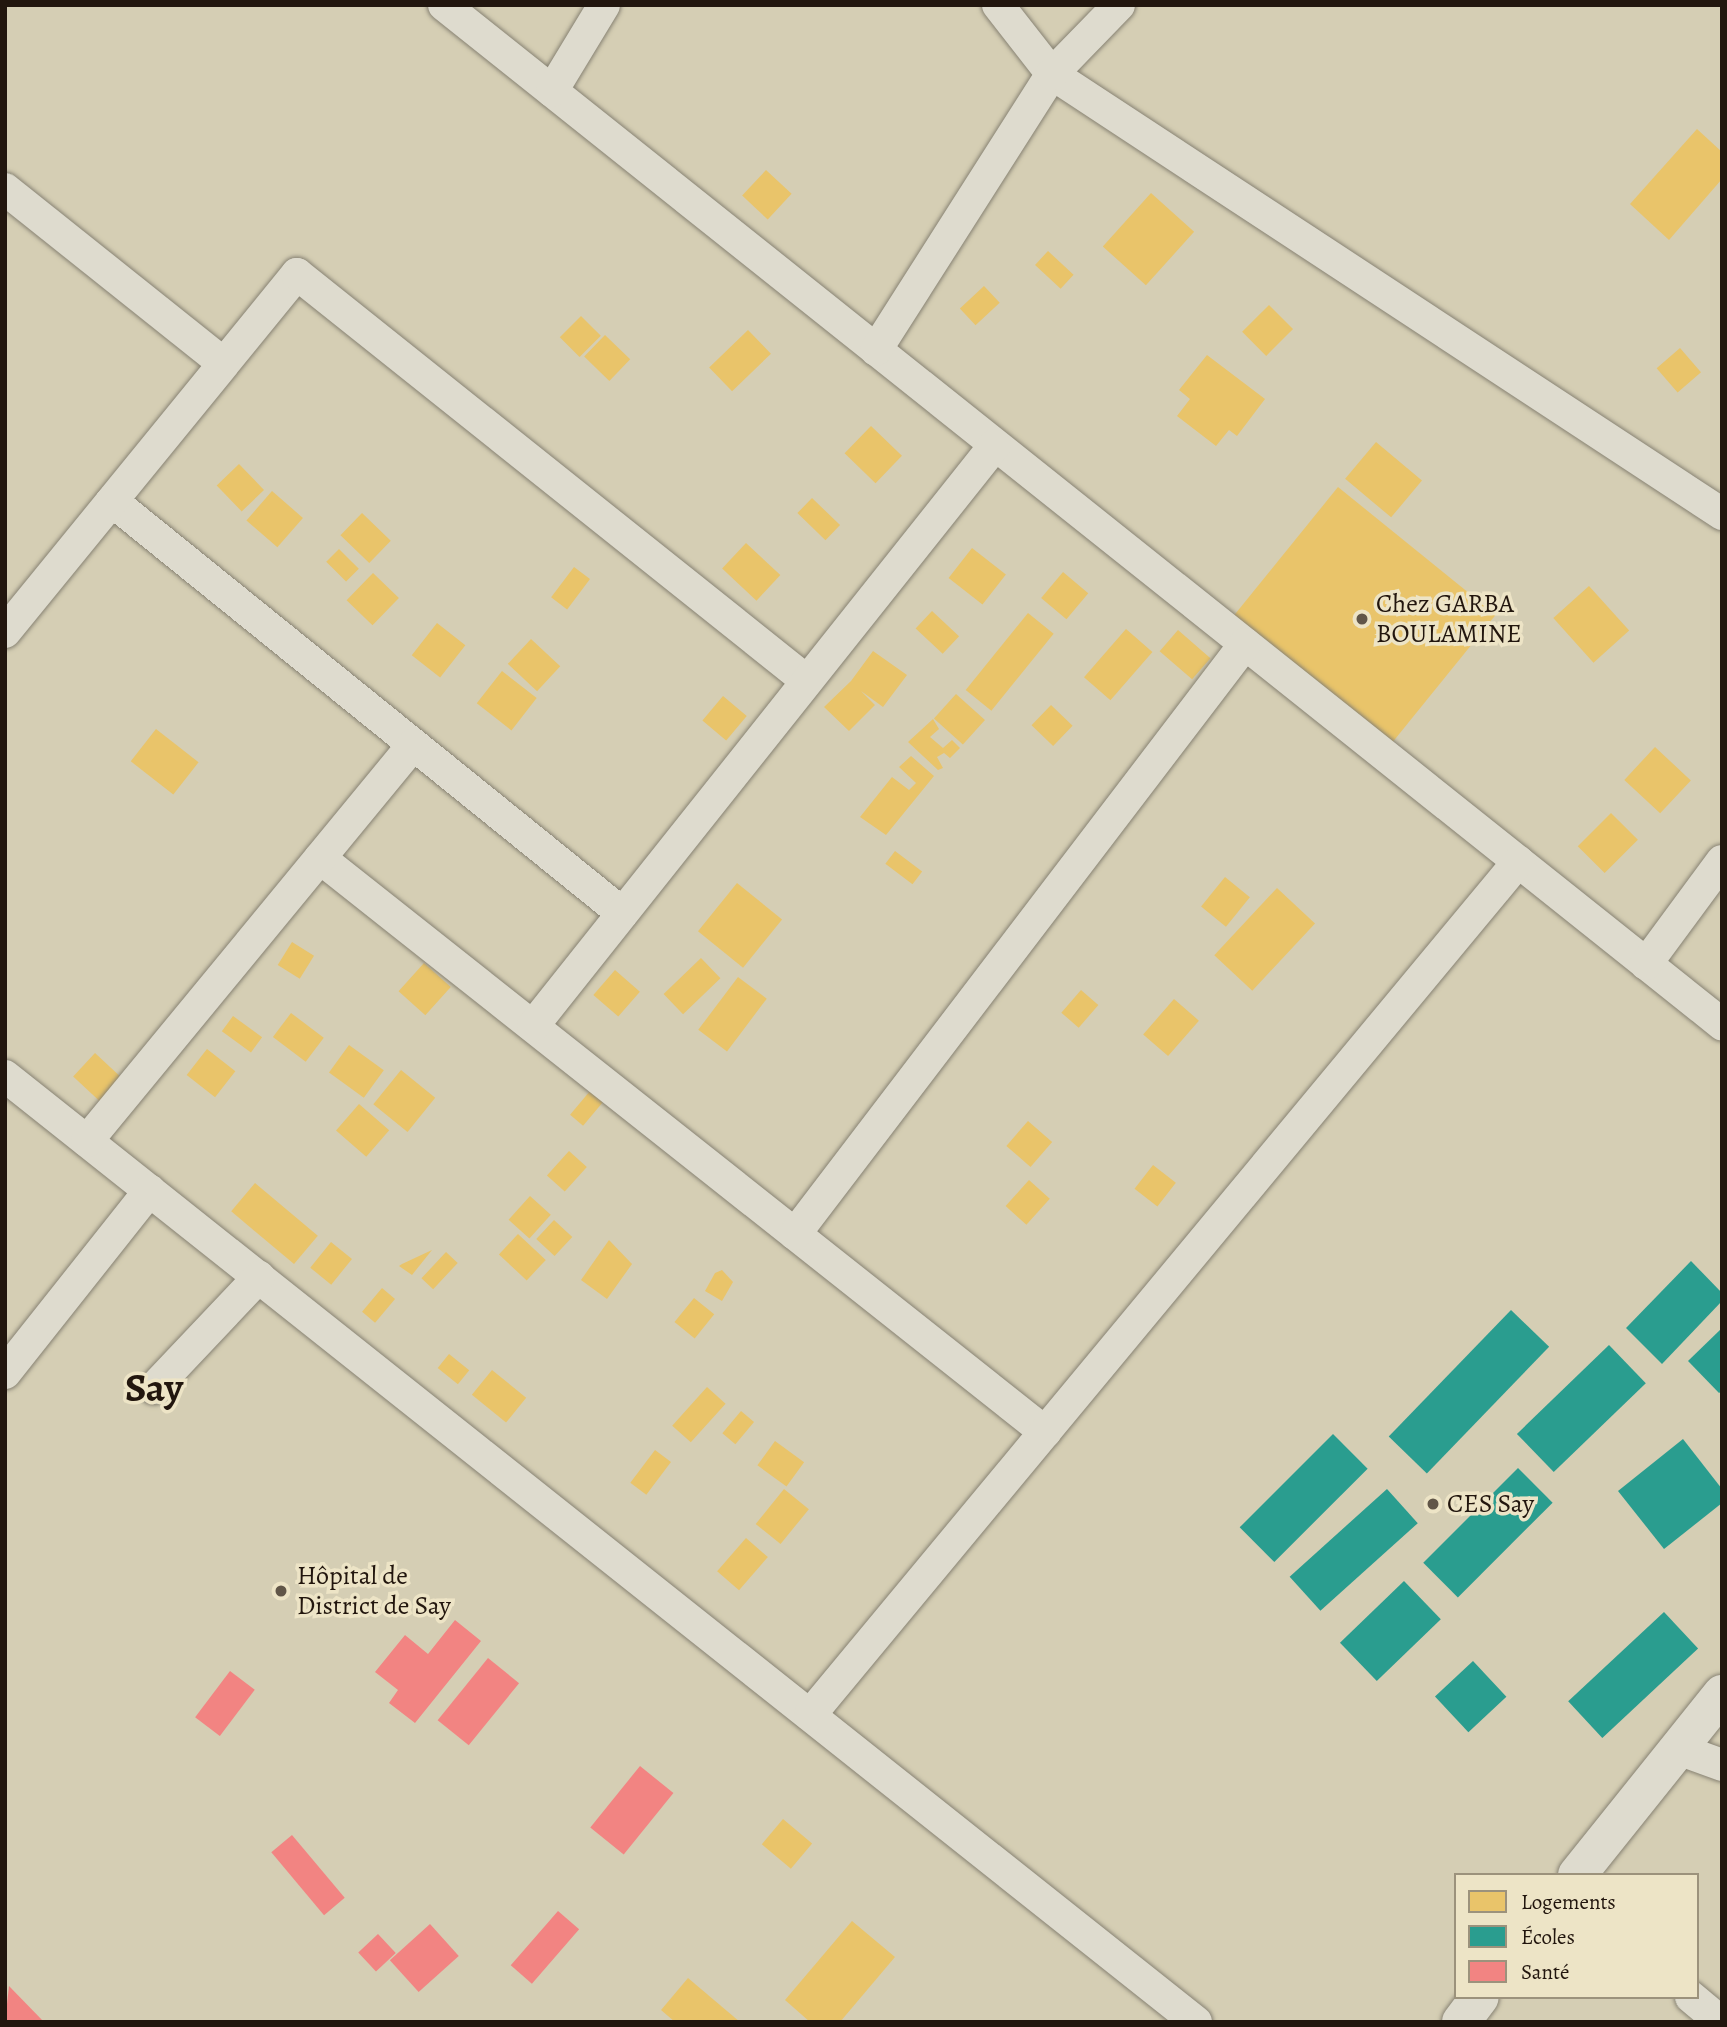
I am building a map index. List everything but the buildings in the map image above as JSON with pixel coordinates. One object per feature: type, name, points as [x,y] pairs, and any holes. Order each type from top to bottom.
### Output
[{"type":"street","points":[[444,5],[1722,1024]]},
{"type":"street","points":[[552,91],[604,5]]},
{"type":"street","points":[[998,5],[1052,74],[1722,514]]},
{"type":"street","points":[[876,350],[1052,74],[1119,5]]},
{"type":"street","points":[[5,189],[223,363]]},
{"type":"street","points":[[10,618],[112,501],[296,274],[807,681]]},
{"type":"street","points":[[533,1026],[995,445]]},
{"type":"street","points":[[112,501],[622,914]]},
{"type":"street","points":[[795,1234],[1245,644]]},
{"type":"street","points":[[87,1141],[413,745]]},
{"type":"street","points":[[320,858],[1045,1432]]},
{"type":"street","points":[[1646,964],[1722,861]]},
{"type":"street","points":[[810,1715],[1518,862]]},
{"type":"street","points":[[5,1076],[1196,2022]]},
{"type":"street","points":[[5,1374],[150,1190]]},
{"type":"street","points":[[154,1388],[259,1277]]},
{"type":"street","points":[[1579,1873],[1722,1694]]},
{"type":"street","points":[[1678,1749],[1722,1765]]},
{"type":"street","points":[[1461,2022],[1478,1999]]},
{"type":"street","points":[[1693,1999],[1716,2020]]},
{"type":"place","name":"Chez GARBA BOULAMINE","points":[[1362,619]]},
{"type":"place","name":"CES Say","points":[[1433,1504]]},
{"type":"place","name":"Hôpital de District de Say","points":[[281,1591]]},
{"type":"district","name":"Say","points":[[154,1388]]}]
